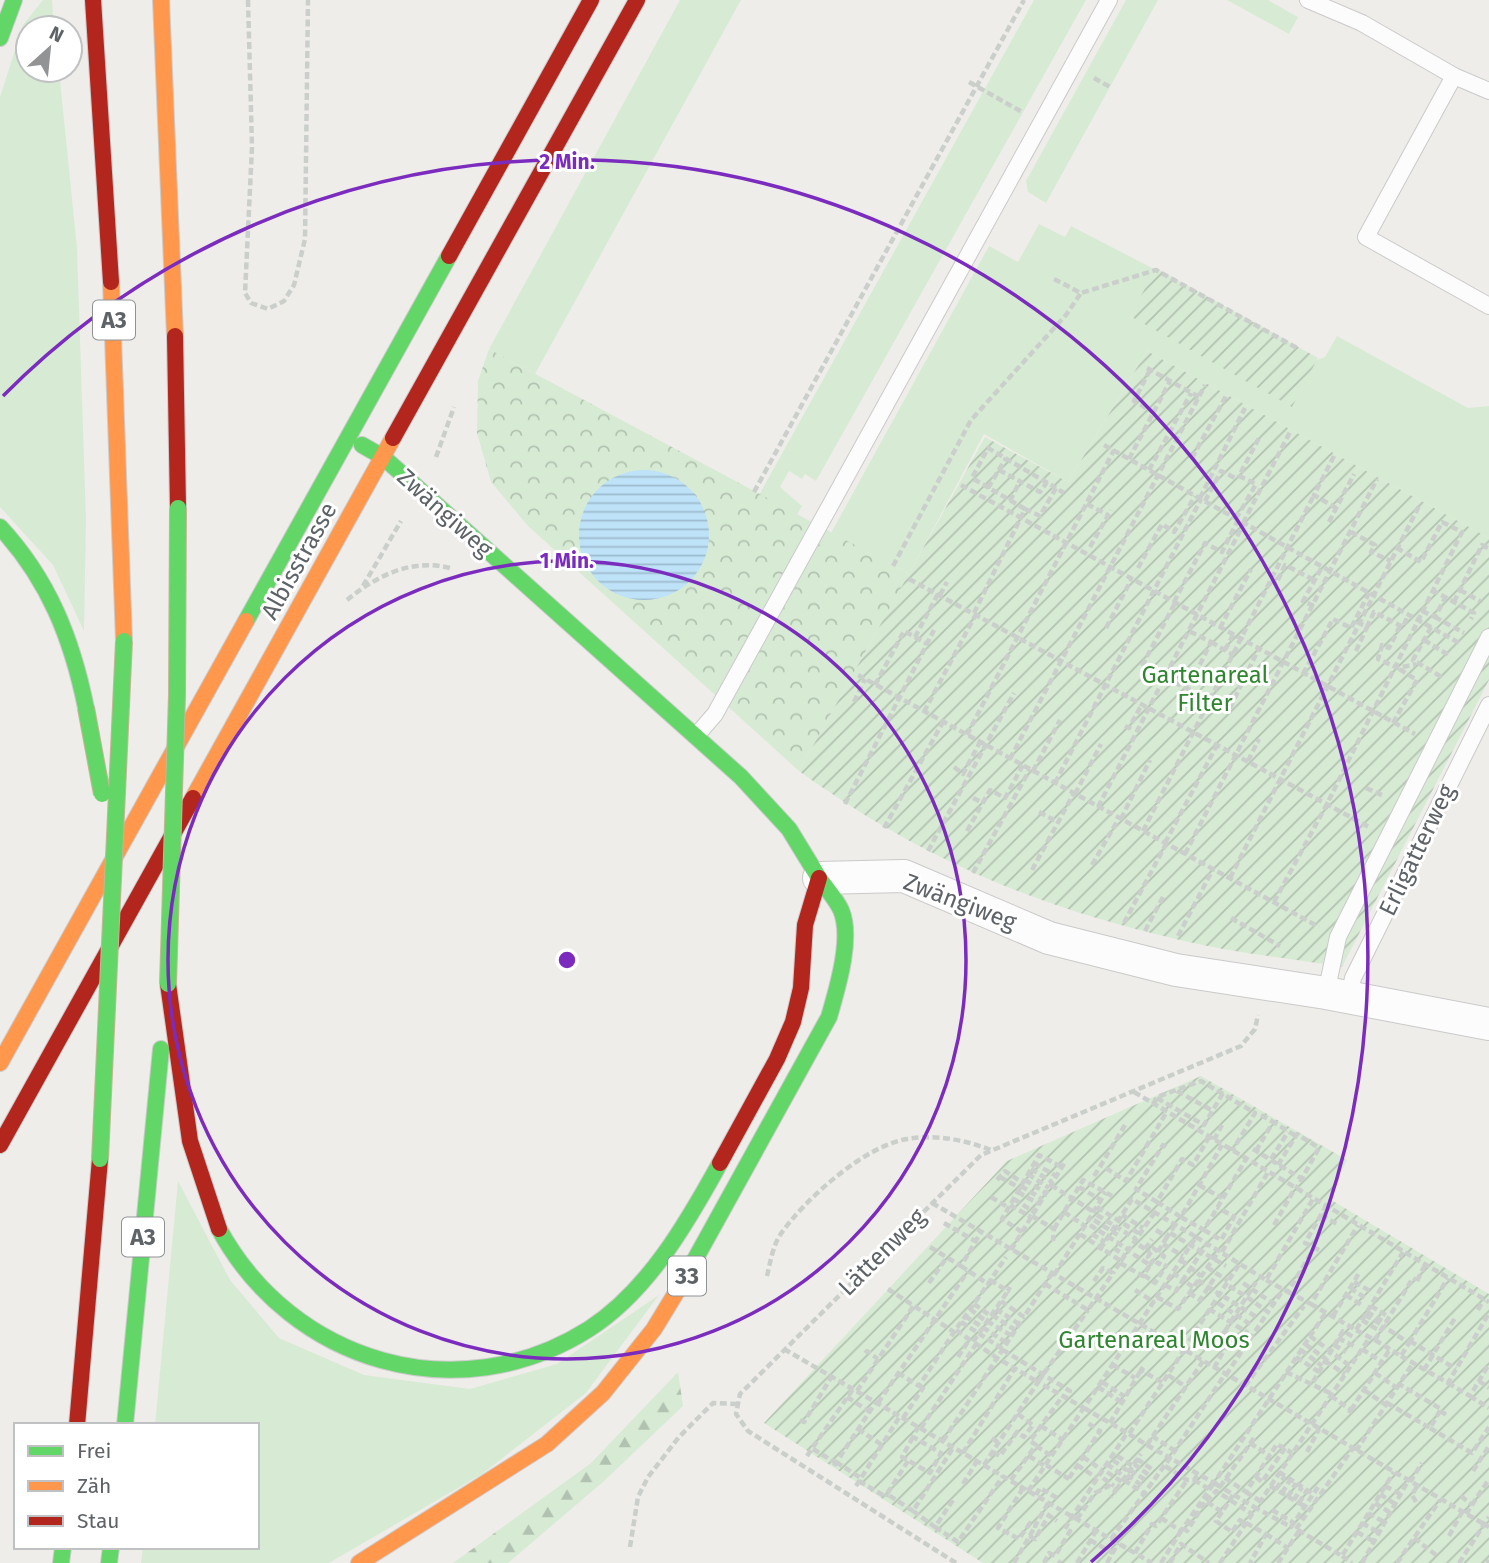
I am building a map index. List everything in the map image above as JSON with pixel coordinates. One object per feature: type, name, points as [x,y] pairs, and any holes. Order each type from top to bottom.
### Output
[{"type":"main road","points":[[0,38],[15,0]]},
{"type":"main road","name":"A3","points":[[77,1423],[100,1159],[116,872],[124,641],[116,340],[93,0]]},
{"type":"main road","name":"A3","points":[[125,1423],[168,984],[177,709],[178,508],[174,261],[161,0]]},
{"type":"main road","name":"Albisstrasse","points":[[0,1063],[591,0]]},
{"type":"main road","name":"Albisstrasse","points":[[0,1144],[637,0]]},
{"type":"main road","name":"Zwängiweg","points":[[348,437],[383,457],[696,736],[789,829],[819,878]]},
{"type":"main road","points":[[0,527],[35,565],[53,597],[70,638],[86,708],[116,872]]},
{"type":"main road","points":[[168,984],[191,1149],[205,1194],[221,1232],[242,1268],[279,1308],[311,1332],[345,1351],[399,1368],[457,1373],[515,1363],[576,1336],[617,1307],[654,1266],[698,1203],[784,1044],[803,986],[805,926],[819,878]]},
{"type":"main road","name":"33","points":[[359,1563],[477,1492],[547,1444],[603,1393],[654,1329],[709,1238],[829,1017],[842,970],[844,925],[841,910],[819,878]]},
{"type":"street","name":"Zwängiweg","points":[[819,878],[904,876],[1049,938],[1176,970],[1338,995],[1489,1024]]},
{"type":"lane","points":[[696,736],[715,714],[1109,0]]},
{"type":"lane","points":[[1308,0],[1362,23],[1454,76],[1489,91]]},
{"type":"lane","points":[[1454,76],[1366,237],[1489,306]]},
{"type":"lane","points":[[1338,995],[1338,937],[1489,636]]},
{"type":"lane","name":"Erligatterweg","points":[[1338,995],[1353,978],[1489,705]]},
{"type":"path","points":[[248,0],[252,147],[246,293],[251,303],[268,309],[279,305],[289,295],[304,247],[308,0]]},
{"type":"path","points":[[754,492],[1024,0]]},
{"type":"path","points":[[970,82],[1041,122]]},
{"type":"path","points":[[893,566],[971,420],[1066,315],[1081,293],[1156,270],[1297,348]]},
{"type":"path","points":[[1054,279],[1081,293]]},
{"type":"path","points":[[1153,412],[1134,401],[1148,369],[1199,397]]},
{"type":"path","points":[[1129,459],[1170,381]]},
{"type":"path","points":[[1010,759],[1205,385]]},
{"type":"path","points":[[1150,470],[1191,393]]},
{"type":"path","points":[[1192,458],[1226,396]]},
{"type":"path","points":[[1055,783],[1245,408]]},
{"type":"path","points":[[1224,562],[1219,558],[1222,552],[1290,432]]},
{"type":"path","points":[[1237,479],[1260,436]]},
{"type":"path","points":[[1104,445],[1480,655]]},
{"type":"path","points":[[1056,488],[1040,516],[972,478],[988,448],[1047,482],[1064,493]]},
{"type":"path","points":[[967,735],[1114,450]]},
{"type":"path","points":[[1143,831],[1334,456]]},
{"type":"path","points":[[988,488],[1006,458]]},
{"type":"path","points":[[999,470],[1041,492],[1047,482]]},
{"type":"path","points":[[1098,807],[1224,562],[1256,484],[1221,471],[1174,532],[1162,524],[1138,568]]},
{"type":"path","points":[[1329,522],[1354,474]]},
{"type":"path","points":[[1185,854],[1377,479]]},
{"type":"path","points":[[1010,501],[1020,481]]},
{"type":"path","points":[[961,485],[1326,688],[1435,744]]},
{"type":"path","points":[[1314,495],[1336,508]]},
{"type":"path","points":[[1087,503],[1109,513],[1090,547]]},
{"type":"path","points":[[1230,878],[1371,594],[1420,504]]},
{"type":"path","points":[[924,712],[1025,509]]},
{"type":"path","points":[[1274,902],[1327,804],[1462,532],[1442,522],[1421,562],[1397,548]]},
{"type":"path","points":[[1351,532],[1375,545],[1371,552],[1391,561]]},
{"type":"path","points":[[1142,666],[1205,543],[1222,552]]},
{"type":"path","points":[[1454,602],[1482,545],[1489,549]]},
{"type":"path","points":[[1382,564],[1385,558]]},
{"type":"path","points":[[363,586],[405,567],[422,564],[437,564],[462,573]]},
{"type":"path","points":[[1270,580],[1276,584],[1285,565],[1314,580]]},
{"type":"path","points":[[1314,606],[1303,601],[1322,567]]},
{"type":"path","points":[[1220,628],[1251,569]]},
{"type":"path","points":[[909,579],[1388,837]]},
{"type":"path","points":[[1106,628],[1131,580]]},
{"type":"path","points":[[915,637],[947,582]]},
{"type":"path","points":[[1422,611],[1464,634],[1474,613],[1432,590]]},
{"type":"path","points":[[1460,590],[1480,601]]},
{"type":"path","points":[[1435,617],[1445,598]]},
{"type":"path","points":[[1356,651],[1374,612],[1400,626]]},
{"type":"path","points":[[1393,723],[1418,680],[1377,656],[1382,645],[1389,648],[1408,615]]},
{"type":"path","points":[[1303,674],[1334,619],[1351,628],[1357,622]]},
{"type":"path","points":[[1357,622],[1367,627]]},
{"type":"path","points":[[1423,640],[1451,655],[1440,676],[1413,660],[1423,640],[1431,627]]},
{"type":"path","points":[[845,804],[934,630]]},
{"type":"path","points":[[875,685],[904,631],[927,644]]},
{"type":"path","points":[[1189,631],[1233,655]]},
{"type":"path","points":[[1225,650],[1233,635]]},
{"type":"path","points":[[1165,678],[1188,689],[1212,642]]},
{"type":"path","points":[[1211,699],[1229,709],[1258,650]]},
{"type":"path","points":[[1396,668],[1416,663]]},
{"type":"path","points":[[858,675],[1338,937]]},
{"type":"path","points":[[854,702],[865,679]]},
{"type":"path","points":[[928,851],[1014,693]]},
{"type":"path","points":[[1125,726],[1129,728],[1142,704]]},
{"type":"path","points":[[972,874],[1060,720]]},
{"type":"path","points":[[884,828],[943,722]]},
{"type":"path","points":[[1248,761],[1258,741],[1260,742]]},
{"type":"path","points":[[954,766],[963,774],[980,742]]},
{"type":"path","points":[[1032,870],[1101,744]]},
{"type":"path","points":[[1123,925],[1217,745]]},
{"type":"path","points":[[1092,865],[1150,761]]},
{"type":"path","points":[[967,831],[990,790],[1005,797],[1023,765]]},
{"type":"path","points":[[973,798],[983,803]]},
{"type":"path","points":[[1039,812],[1058,822]]},
{"type":"path","points":[[1177,939],[1213,869]]},
{"type":"path","points":[[1145,931],[1164,895]]},
{"type":"path","points":[[1231,918],[1280,946]]},
{"type":"path","name":"Lättenweg","points":[[736,1404],[747,1385],[981,1155],[1241,1046],[1255,1028],[1263,983]]},
{"type":"path","points":[[1153,1104],[1157,1098],[1201,1081],[1223,1093],[1255,1113],[1233,1151]]},
{"type":"path","points":[[1176,1090],[1213,1111]]},
{"type":"path","points":[[1133,1092],[1487,1301],[1478,1310]]},
{"type":"path","points":[[1157,1098],[1204,1125],[1223,1093]]},
{"type":"path","points":[[1126,1181],[1166,1113]]},
{"type":"path","points":[[1261,1115],[1319,1148],[1274,1224]]},
{"type":"path","points":[[1273,1122],[1254,1150],[1302,1179]]},
{"type":"path","points":[[1094,1176],[1125,1125]]},
{"type":"path","points":[[1157,1202],[1182,1159],[1193,1165],[1222,1125]]},
{"type":"path","points":[[1271,1159],[1289,1132]]},
{"type":"path","points":[[1278,1165],[1296,1136]]},
{"type":"path","points":[[766,1276],[778,1237],[826,1186],[866,1156],[906,1139],[962,1138],[992,1150]]},
{"type":"path","points":[[1137,1187],[1163,1145],[1166,1147]]},
{"type":"path","points":[[1181,1217],[1222,1145]]},
{"type":"path","points":[[1011,1250],[1063,1165],[1039,1155],[1002,1219],[1022,1232]]},
{"type":"path","points":[[1204,1230],[1246,1158]]},
{"type":"path","points":[[1034,1163],[1056,1176]]},
{"type":"path","points":[[1101,1166],[1227,1244]]},
{"type":"path","points":[[1031,1168],[1049,1187]]},
{"type":"path","points":[[998,1179],[1005,1171],[1040,1202]]},
{"type":"path","points":[[1135,1290],[1176,1311],[1213,1258],[1227,1244],[1268,1172]]},
{"type":"path","points":[[1028,1174],[1072,1199],[1121,1237]]},
{"type":"path","points":[[1053,1241],[1054,1229],[1083,1180],[1112,1196]]},
{"type":"path","points":[[1199,1185],[1223,1198]]},
{"type":"path","points":[[1021,1186],[1049,1187]]},
{"type":"path","points":[[1079,1187],[1101,1200]]},
{"type":"path","points":[[943,1441],[1045,1284],[1093,1217],[1106,1192]]},
{"type":"path","points":[[990,1197],[1032,1215]]},
{"type":"path","points":[[1014,1199],[1054,1229]]},
{"type":"path","points":[[1100,1250],[1132,1199],[1266,1280],[1372,1338],[1489,1408]]},
{"type":"path","points":[[1266,1280],[1313,1199]]},
{"type":"path","points":[[932,1203],[1486,1526]]},
{"type":"path","points":[[1111,1539],[1175,1451],[1199,1407],[1317,1249],[1305,1243],[1325,1206]]},
{"type":"path","points":[[1217,1207],[1234,1217],[1221,1240]]},
{"type":"path","points":[[1064,1212],[1121,1218],[1143,1228]]},
{"type":"path","points":[[984,1465],[1113,1273],[1131,1252],[1154,1212]]},
{"type":"path","points":[[1321,1215],[1338,1226],[1344,1217]]},
{"type":"path","points":[[1093,1217],[1112,1231],[1131,1252],[1158,1264],[1164,1255],[1153,1248],[1148,1251]]},
{"type":"path","points":[[1121,1218],[1140,1234]]},
{"type":"path","points":[[944,1223],[975,1241]]},
{"type":"path","points":[[1158,1252],[1175,1225]]},
{"type":"path","points":[[1311,1304],[1358,1225]]},
{"type":"path","points":[[1156,1230],[1191,1245],[1226,1266]]},
{"type":"path","points":[[1112,1231],[1137,1242],[1148,1251]]},
{"type":"path","points":[[961,1266],[981,1232]]},
{"type":"path","points":[[1080,1234],[1100,1250],[1122,1260]]},
{"type":"path","points":[[1092,1234],[1105,1242]]},
{"type":"path","points":[[1028,1491],[1196,1237]]},
{"type":"path","points":[[1152,1239],[1148,1257],[1152,1263]]},
{"type":"path","points":[[1164,1244],[1182,1258],[1208,1287],[1258,1318]]},
{"type":"path","points":[[1165,1285],[1175,1291],[1208,1244]]},
{"type":"path","points":[[913,1437],[941,1453],[930,1473],[902,1457],[913,1437],[973,1342],[1009,1289],[968,1271],[930,1247]]},
{"type":"path","points":[[1114,1248],[1136,1276],[1144,1275],[1155,1283],[1167,1264]]},
{"type":"path","points":[[1356,1330],[1403,1252]]},
{"type":"path","points":[[929,1283],[947,1257]]},
{"type":"path","points":[[919,1386],[1006,1257]]},
{"type":"path","points":[[1161,1260],[1193,1287]]},
{"type":"path","points":[[1144,1275],[1152,1263]]},
{"type":"path","points":[[1075,1518],[1107,1464],[1240,1263]]},
{"type":"path","points":[[1276,1489],[1292,1453],[1362,1349],[1384,1325],[1413,1278],[1417,1280],[1425,1265]]},
{"type":"path","points":[[1094,1282],[1103,1268],[1113,1273]]},
{"type":"path","points":[[1207,1268],[1268,1312]]},
{"type":"path","points":[[835,1464],[968,1271]]},
{"type":"path","points":[[1332,1316],[1359,1273]]},
{"type":"path","points":[[1200,1300],[1217,1274]]},
{"type":"path","points":[[1401,1356],[1448,1279]]},
{"type":"path","points":[[1221,1338],[1256,1282]]},
{"type":"path","points":[[1354,1282],[1372,1292]]},
{"type":"path","points":[[1243,1283],[1274,1304]]},
{"type":"path","points":[[1045,1284],[1088,1310]]},
{"type":"path","points":[[1350,1288],[1367,1299]]},
{"type":"path","points":[[888,1289],[997,1358],[1214,1483],[1231,1497]]},
{"type":"path","points":[[1189,1293],[1248,1333]]},
{"type":"path","points":[[1346,1295],[1363,1306]]},
{"type":"path","points":[[1001,1301],[1024,1317]]},
{"type":"path","points":[[1218,1303],[1253,1326]]},
{"type":"path","points":[[807,1456],[914,1306]]},
{"type":"path","points":[[972,1306],[1012,1336]]},
{"type":"path","points":[[1245,1386],[1304,1306]]},
{"type":"path","points":[[1371,1306],[1384,1325]]},
{"type":"path","points":[[996,1309],[1019,1324]]},
{"type":"path","points":[[1161,1563],[1326,1312]]},
{"type":"path","points":[[1448,1384],[1489,1313]]},
{"type":"path","points":[[965,1316],[1007,1343]]},
{"type":"path","points":[[1365,1316],[1384,1325]]},
{"type":"path","points":[[1365,1316],[1456,1369]]},
{"type":"path","points":[[989,1318],[1015,1330]]},
{"type":"path","points":[[1424,1370],[1455,1318]]},
{"type":"path","points":[[961,1322],[1070,1391],[1030,1441],[1052,1457]]},
{"type":"path","points":[[1214,1368],[1232,1336],[1225,1331]]},
{"type":"path","points":[[1311,1386],[1343,1331],[1357,1339]]},
{"type":"path","points":[[1121,1335],[1130,1340]]},
{"type":"path","points":[[1310,1336],[1350,1366]]},
{"type":"path","points":[[1338,1338],[1354,1346]]},
{"type":"path","points":[[958,1357],[973,1342]]},
{"type":"path","points":[[1305,1344],[1325,1362]]},
{"type":"path","points":[[1334,1345],[1346,1352]]},
{"type":"path","points":[[784,1349],[1135,1553],[1141,1560],[1152,1563]]},
{"type":"path","points":[[1362,1349],[1382,1362]]},
{"type":"path","points":[[1286,1371],[1331,1395],[1350,1413],[1390,1349]]},
{"type":"path","points":[[1301,1350],[1345,1374]]},
{"type":"path","points":[[865,1353],[867,1351],[878,1359]]},
{"type":"path","points":[[1296,1357],[1319,1372]]},
{"type":"path","points":[[963,1453],[1018,1359]]},
{"type":"path","points":[[1147,1445],[1203,1361]]},
{"type":"path","points":[[1278,1563],[1413,1363]]},
{"type":"path","points":[[1470,1396],[1489,1364]]},
{"type":"path","points":[[1113,1365],[1135,1378]]},
{"type":"path","points":[[1110,1423],[1120,1401],[1142,1368],[1163,1383]]},
{"type":"path","points":[[859,1482],[923,1388],[898,1373]]},
{"type":"path","points":[[1375,1373],[1447,1415]]},
{"type":"path","points":[[1168,1375],[1186,1387]]},
{"type":"path","points":[[800,1420],[804,1422],[832,1376]]},
{"type":"path","points":[[1479,1381],[1489,1388]]},
{"type":"path","points":[[1101,1382],[1124,1396]]},
{"type":"path","points":[[1098,1387],[1120,1401]]},
{"type":"path","points":[[1364,1390],[1472,1453],[1489,1427]]},
{"type":"path","points":[[847,1397],[870,1412]]},
{"type":"path","points":[[630,1547],[638,1497],[661,1459],[712,1402],[736,1404],[736,1414],[748,1431],[956,1563]]},
{"type":"path","points":[[1430,1428],[1440,1411]]},
{"type":"path","points":[[1018,1414],[1032,1425],[1063,1440]]},
{"type":"path","points":[[1029,1456],[1069,1480],[1100,1430],[1086,1422]]},
{"type":"path","points":[[993,1452],[1000,1456],[1017,1432],[1023,1438],[1032,1425]]},
{"type":"path","points":[[858,1429],[869,1433],[883,1445]]},
{"type":"path","points":[[1307,1452],[1319,1429]]},
{"type":"path","points":[[1220,1487],[1254,1438],[1246,1432]]},
{"type":"path","points":[[1152,1436],[1175,1451]]},
{"type":"path","points":[[992,1438],[999,1443]]},
{"type":"path","points":[[1250,1443],[1270,1456]]},
{"type":"path","points":[[1246,1492],[1278,1444],[1292,1453]]},
{"type":"path","points":[[1473,1471],[1489,1446]]},
{"type":"path","points":[[1011,1480],[1036,1447]]},
{"type":"path","points":[[813,1448],[859,1482],[886,1497],[908,1461]]},
{"type":"path","points":[[913,1511],[953,1448]]},
{"type":"path","points":[[1255,1477],[1262,1482],[1284,1448]]},
{"type":"path","points":[[1083,1454],[1105,1471],[1130,1470],[1150,1475],[1107,1464]]},
{"type":"path","points":[[1115,1458],[1130,1470],[1144,1487]]},
{"type":"path","points":[[962,1485],[977,1461]]},
{"type":"path","points":[[1362,1563],[1389,1512],[1422,1463]]},
{"type":"path","points":[[935,1464],[941,1467]]},
{"type":"path","points":[[1077,1465],[1114,1486],[1116,1490],[1111,1497]]},
{"type":"path","points":[[1165,1465],[1187,1480],[1194,1480],[1209,1489]]},
{"type":"path","points":[[1114,1489],[1130,1470]]},
{"type":"path","points":[[1130,1470],[1145,1494]]},
{"type":"path","points":[[1342,1559],[1394,1472]]},
{"type":"path","points":[[1194,1480],[1198,1474]]},
{"type":"path","points":[[1282,1474],[1313,1494]]},
{"type":"path","points":[[1220,1563],[1270,1486],[1282,1474]]},
{"type":"path","points":[[887,1494],[958,1542],[1003,1476]]},
{"type":"path","points":[[1225,1478],[1260,1501]]},
{"type":"path","points":[[1449,1536],[1489,1479]]},
{"type":"path","points":[[1135,1553],[1152,1524],[1156,1526],[1187,1480]]},
{"type":"path","points":[[1282,1493],[1293,1482]]},
{"type":"path","points":[[1288,1497],[1293,1482]]},
{"type":"path","points":[[1044,1563],[1049,1553],[1055,1556],[1070,1531],[1065,1528],[1096,1493],[1109,1486],[1114,1489]]},
{"type":"path","points":[[1270,1486],[1299,1503]]},
{"type":"path","points":[[1385,1486],[1400,1494]]},
{"type":"path","points":[[1416,1502],[1412,1495],[1417,1486]]},
{"type":"path","points":[[1299,1503],[1313,1494],[1318,1487]]},
{"type":"path","points":[[1023,1488],[1008,1516],[998,1528],[1019,1539],[1030,1523],[1036,1525]]},
{"type":"path","points":[[1029,1536],[1035,1539],[1051,1504],[1058,1497],[1040,1488],[1036,1495]]},
{"type":"path","points":[[1292,1525],[1304,1489]]},
{"type":"path","points":[[1161,1518],[1187,1531],[1206,1501],[1216,1491],[1254,1511],[1292,1525]]},
{"type":"path","points":[[1380,1494],[1395,1504]]},
{"type":"path","points":[[1461,1496],[1472,1505]]},
{"type":"path","points":[[1231,1497],[1216,1521],[1232,1532],[1240,1520],[1288,1548]]},
{"type":"path","points":[[935,1527],[953,1500]]},
{"type":"path","points":[[1397,1563],[1440,1500]]},
{"type":"path","points":[[1206,1501],[1222,1512]]},
{"type":"path","points":[[1375,1503],[1389,1512]]},
{"type":"path","points":[[1272,1510],[1298,1531],[1352,1563]]},
{"type":"path","points":[[1368,1513],[1384,1522]]},
{"type":"path","points":[[1046,1514],[1057,1521]]},
{"type":"path","points":[[1014,1563],[1036,1525],[1046,1514]]},
{"type":"path","points":[[1458,1563],[1486,1526],[1489,1517]]},
{"type":"path","points":[[1362,1523],[1378,1532]]},
{"type":"path","points":[[1077,1563],[1093,1543],[1096,1531]]},
{"type":"path","points":[[1357,1532],[1373,1541]]},
{"type":"path","points":[[1250,1563],[1266,1534]]},
{"type":"path","points":[[1414,1538],[1436,1555]]},
{"type":"path","points":[[1093,1543],[1113,1553]]},
{"type":"path","points":[[1107,1563],[1118,1543]]},
{"type":"path","points":[[1172,1562],[1181,1544],[1209,1563]]},
{"type":"green space","points":[[43,0],[52,0],[53,14],[32,14]]},
{"type":"green space","points":[[680,0],[741,0],[535,374],[489,349]]},
{"type":"green space","points":[[1034,0],[1086,0],[816,481],[805,474],[802,479],[789,471],[780,487],[802,506],[797,515],[759,495]]},
{"type":"green space","points":[[1126,0],[1158,0],[1046,203],[1028,192],[1026,181]]},
{"type":"green space","points":[[1227,0],[1268,0],[1298,17],[1289,34]]},
{"type":"green space","points":[[14,53],[14,84],[60,84],[77,248],[86,520],[84,631],[53,565],[0,507],[0,97]]},
{"type":"green space","points":[[1039,224],[1065,237],[1071,226],[1156,270],[1130,317],[1317,360],[1325,357],[1337,336],[1468,408],[1489,406],[1489,538],[1147,351],[1068,482],[984,434],[909,574],[831,533],[989,246],[1018,262]]},
{"type":"green space","points":[[1156,268],[1318,358],[1292,407],[1130,316]]},
{"type":"green space","points":[[489,349],[909,574],[799,771],[528,526],[491,482],[477,433],[478,381]]},
{"type":"green space","name":"Gartenareal Filter","points":[[1147,351],[1489,538],[1489,680],[1342,967],[1200,945],[1128,927],[1028,895],[934,854],[844,802],[799,771],[985,437],[1068,482]]},
{"type":"green space","name":"Gartenareal Moos","points":[[1201,1076],[1347,1160],[1328,1198],[1489,1294],[1489,1563],[983,1563],[764,1423],[1007,1161]]},
{"type":"green space","points":[[178,1181],[230,1280],[279,1338],[364,1375],[470,1389],[557,1364],[659,1295],[586,1393],[482,1474],[329,1563],[141,1563],[143,1549],[259,1549],[259,1423],[155,1423]]},
{"type":"green space","points":[[678,1372],[683,1406],[603,1482],[508,1563],[453,1563],[591,1463]]},
{"type":"water","points":[[644,470],[669,475],[690,489],[704,510],[709,535],[704,560],[690,581],[669,595],[644,600],[619,595],[598,581],[584,560],[579,535],[584,510],[598,489],[619,475]]},
{"type":"traffic: fast","points":[[0,38],[14,0]]},
{"type":"traffic: fast","points":[[246,621],[449,256]]},
{"type":"traffic: fast","points":[[362,445],[383,457],[741,777],[789,829],[819,878]]},
{"type":"traffic: fast","points":[[168,984],[177,695],[178,508]]},
{"type":"traffic: fast","points":[[0,527],[32,568],[56,612],[74,658],[86,708]]},
{"type":"traffic: fast","points":[[100,1159],[124,641]]},
{"type":"traffic: fast","points":[[86,708],[102,794]]},
{"type":"traffic: fast","points":[[682,1283],[829,1017],[845,949],[844,921],[841,910],[819,878]]},
{"type":"traffic: fast","points":[[125,1423],[161,1049]]},
{"type":"traffic: fast","points":[[219,1229],[250,1275],[289,1313],[334,1341],[382,1360],[434,1369],[486,1367],[538,1354],[589,1329],[610,1313],[648,1276],[680,1232],[720,1163]]},
{"type":"traffic: fast","points":[[61,1563],[63,1549]]},
{"type":"traffic: fast","points":[[109,1563],[111,1549]]},
{"type":"traffic: slow","points":[[161,0],[175,336]]},
{"type":"traffic: slow","points":[[111,282],[124,641]]},
{"type":"traffic: slow","points":[[193,798],[393,438]]},
{"type":"traffic: slow","points":[[0,1063],[246,621]]},
{"type":"traffic: slow","points":[[359,1563],[547,1444],[603,1393],[654,1329],[682,1283]]},
{"type":"traffic: jam","points":[[93,0],[111,282]]},
{"type":"traffic: jam","points":[[449,256],[591,0]]},
{"type":"traffic: jam","points":[[393,438],[637,0]]},
{"type":"traffic: jam","points":[[175,336],[178,508]]},
{"type":"traffic: jam","points":[[0,1145],[193,798]]},
{"type":"traffic: jam","points":[[720,1163],[777,1059],[793,1022],[801,988],[805,925],[819,878]]},
{"type":"traffic: jam","points":[[168,984],[190,1141],[219,1229]]},
{"type":"traffic: jam","points":[[77,1423],[100,1159]]}]
